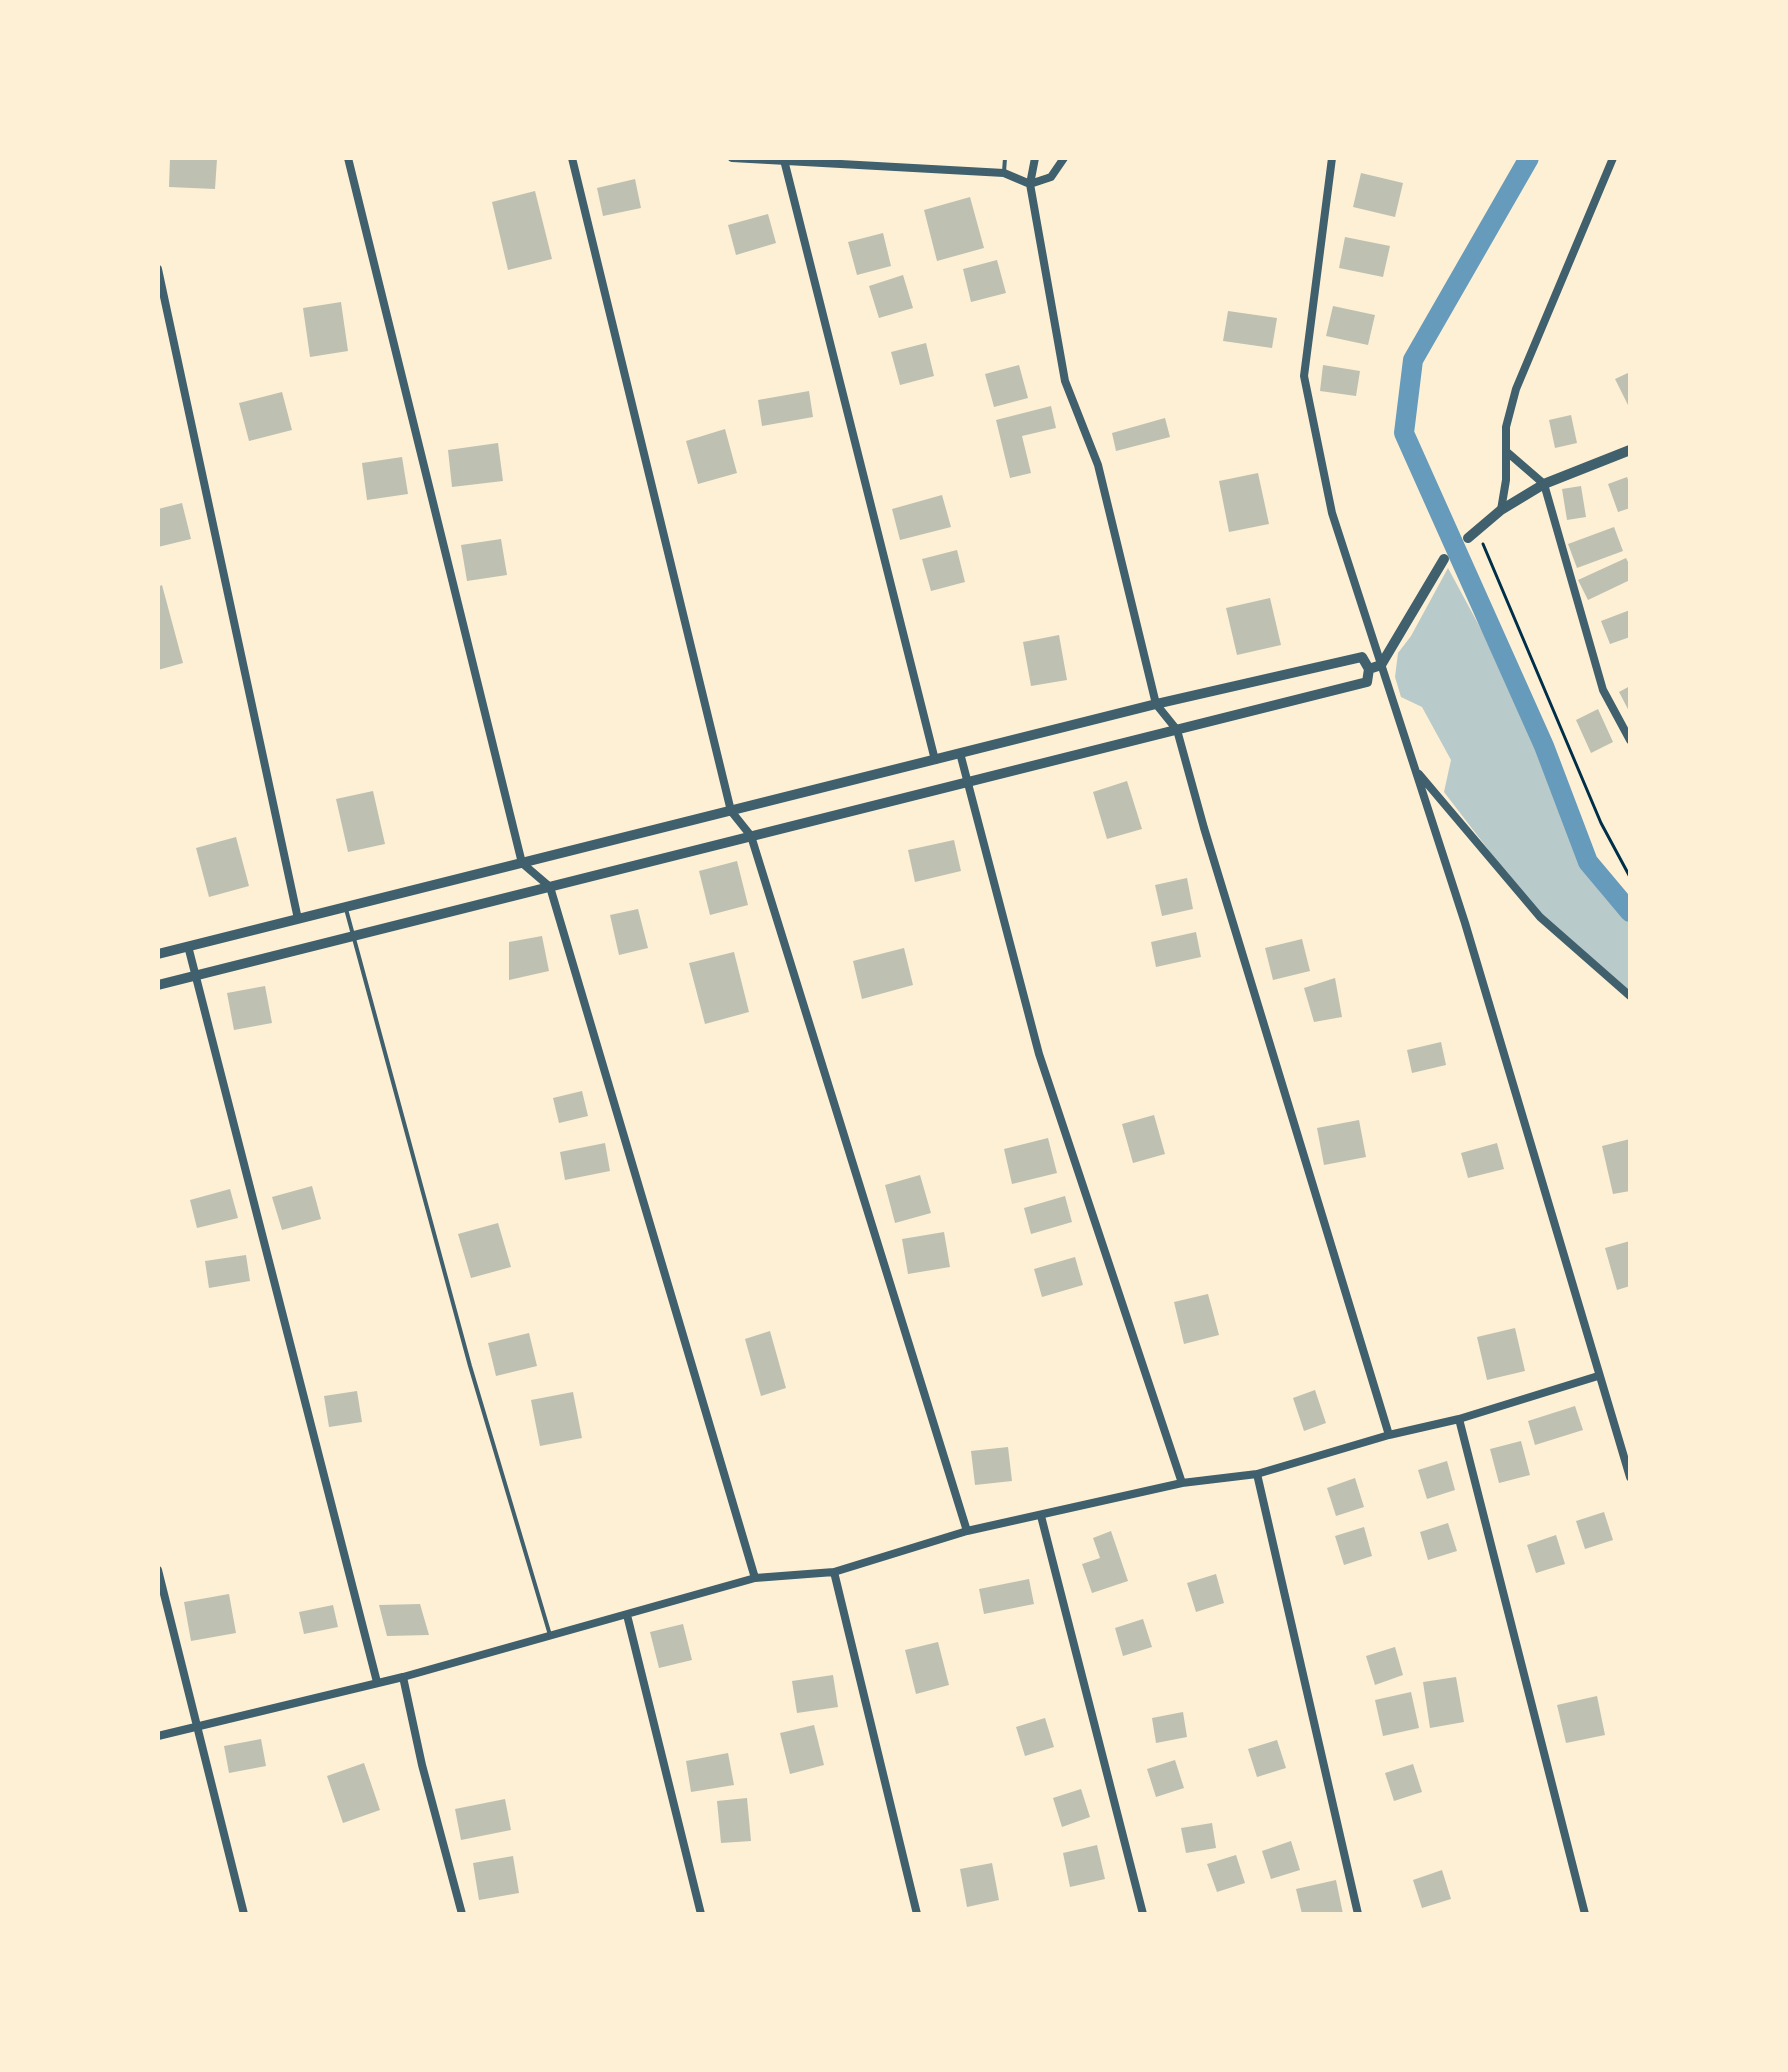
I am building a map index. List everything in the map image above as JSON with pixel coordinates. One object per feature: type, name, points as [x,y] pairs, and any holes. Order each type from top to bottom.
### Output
[{"type":"street","points":[[348,158],[522,863],[550,887],[755,1578]]},
{"type":"street","points":[[572,158],[731,811],[751,836],[967,1531]]},
{"type":"street","points":[[732,158],[872,162],[1004,173],[1030,184],[1051,177],[1064,158]]},
{"type":"street","points":[[1035,158],[1030,184],[1065,381],[1098,465],[1156,704],[1177,730],[1389,1435]]},
{"type":"street","points":[[1332,158],[1304,376],[1332,513],[1375,667],[1416,770],[1465,923],[1630,1477]]},
{"type":"street","points":[[1501,510],[1507,452],[1506,427],[1516,389],[1613,158]]},
{"type":"street","points":[[784,160],[935,760]]},
{"type":"street","points":[[158,269],[298,919]]},
{"type":"street","points":[[1468,538],[1501,510],[1544,484],[1630,450]]},
{"type":"street","points":[[1507,452],[1544,484],[1603,690],[1630,740]]},
{"type":"street","points":[[158,985],[1367,682],[1444,559]]},
{"type":"street","points":[[158,954],[1156,704],[1362,657],[1375,667]]},
{"type":"street","points":[[960,753],[1039,1054],[1182,1483]]},
{"type":"street","points":[[1416,770],[1540,917],[1630,996]]},
{"type":"street","points":[[188,946],[377,1682]]},
{"type":"street","points":[[158,1736],[403,1677],[755,1578],[834,1572],[967,1531],[1182,1483],[1257,1474],[1389,1435],[1459,1419],[1598,1376]]},
{"type":"street","points":[[1459,1419],[1585,1914]]},
{"type":"street","points":[[1257,1474],[1358,1914]]},
{"type":"street","points":[[1041,1516],[1143,1914]]},
{"type":"street","points":[[158,1570],[244,1914]]},
{"type":"street","points":[[834,1572],[917,1914]]},
{"type":"street","points":[[627,1615],[701,1914]]},
{"type":"street","points":[[403,1677],[422,1765],[462,1914]]},
{"type":"lane","points":[[1004,173],[1005,158]]},
{"type":"lane","points":[[345,907],[470,1366],[550,1635]]},
{"type":"path","points":[[1477,530],[1601,823],[1630,877]]},
{"type":"shaded area","points":[[1448,568],[1544,746],[1588,862],[1630,912],[1630,996],[1540,917],[1444,792],[1451,760],[1422,707],[1401,697],[1395,677],[1398,653],[1411,636]]},
{"type":"building","points":[[170,158],[217,159],[215,189],[169,187]]},
{"type":"building","points":[[1361,173],[1403,183],[1395,217],[1353,207]]},
{"type":"building","points":[[635,179],[641,208],[603,216],[597,188]]},
{"type":"building","points":[[535,191],[552,259],[508,270],[492,202]]},
{"type":"building","points":[[970,197],[984,248],[937,261],[924,210]]},
{"type":"building","points":[[768,214],[776,243],[736,255],[728,225]]},
{"type":"building","points":[[883,233],[891,266],[857,275],[848,242]]},
{"type":"building","points":[[1345,237],[1390,246],[1383,277],[1339,268]]},
{"type":"building","points":[[997,260],[1006,293],[971,302],[963,269]]},
{"type":"building","points":[[903,275],[913,308],[879,318],[869,286]]},
{"type":"building","points":[[341,302],[348,351],[310,357],[303,308]]},
{"type":"building","points":[[1333,306],[1375,315],[1368,345],[1326,336]]},
{"type":"building","points":[[1228,311],[1277,318],[1272,348],[1223,341]]},
{"type":"building","points":[[926,343],[934,376],[900,385],[891,352]]},
{"type":"building","points":[[1019,365],[1028,398],[994,407],[985,374]]},
{"type":"building","points":[[1323,365],[1360,371],[1356,396],[1320,391]]},
{"type":"building","points":[[1630,372],[1630,409],[1615,379]]},
{"type":"building","points":[[809,391],[813,417],[762,426],[758,400]]},
{"type":"building","points":[[282,392],[292,430],[249,441],[239,403]]},
{"type":"building","points":[[1051,406],[1056,428],[1022,436],[1031,473],[1010,478],[996,420]]},
{"type":"building","points":[[1571,415],[1577,443],[1555,448],[1549,420]]},
{"type":"building","points":[[1165,418],[1170,437],[1116,451],[1112,433]]},
{"type":"building","points":[[725,429],[737,473],[698,484],[686,441]]},
{"type":"building","points":[[498,443],[503,481],[452,487],[448,450]]},
{"type":"building","points":[[402,457],[408,494],[367,500],[362,463]]},
{"type":"building","points":[[1258,473],[1269,524],[1229,532],[1219,481]]},
{"type":"building","points":[[1627,477],[1630,508],[1618,512],[1608,484]]},
{"type":"building","points":[[1581,486],[1586,517],[1567,520],[1562,489]]},
{"type":"building","points":[[942,495],[951,527],[900,540],[892,509]]},
{"type":"building","points":[[182,503],[191,539],[158,547],[158,509]]},
{"type":"building","points":[[1614,527],[1623,551],[1577,568],[1568,544]]},
{"type":"building","points":[[501,539],[507,575],[467,581],[461,545]]},
{"type":"building","points":[[957,550],[965,582],[931,591],[922,559]]},
{"type":"building","points":[[1626,558],[1630,566],[1630,580],[1588,600],[1578,580]]},
{"type":"building","points":[[162,585],[183,663],[158,670],[158,587]]},
{"type":"building","points":[[1270,598],[1281,645],[1237,655],[1226,608]]},
{"type":"building","points":[[1630,610],[1630,637],[1610,644],[1601,621]]},
{"type":"building","points":[[1059,635],[1067,680],[1031,686],[1023,642]]},
{"type":"building","points":[[1630,686],[1630,713],[1619,692]]},
{"type":"building","points":[[1598,709],[1613,742],[1591,753],[1576,720]]},
{"type":"building","points":[[1127,781],[1142,829],[1107,839],[1093,792]]},
{"type":"building","points":[[373,791],[385,844],[348,852],[336,799]]},
{"type":"building","points":[[236,837],[249,886],[209,897],[196,848]]},
{"type":"building","points":[[954,840],[961,871],[915,882],[908,850]]},
{"type":"building","points":[[737,861],[748,905],[710,915],[699,871]]},
{"type":"building","points":[[1187,878],[1193,909],[1162,916],[1155,885]]},
{"type":"building","points":[[638,909],[648,948],[619,955],[610,915]]},
{"type":"building","points":[[1196,932],[1201,957],[1156,967],[1151,942]]},
{"type":"building","points":[[542,936],[549,971],[509,980],[509,942]]},
{"type":"building","points":[[1302,939],[1310,971],[1273,980],[1265,948]]},
{"type":"building","points":[[904,948],[913,985],[862,999],[853,961]]},
{"type":"building","points":[[734,952],[749,1012],[705,1024],[689,963]]},
{"type":"building","points":[[1335,978],[1342,1017],[1314,1022],[1304,988]]},
{"type":"building","points":[[265,986],[272,1023],[234,1030],[227,993]]},
{"type":"building","points":[[1441,1042],[1446,1065],[1412,1073],[1407,1050]]},
{"type":"building","points":[[582,1091],[588,1116],[559,1123],[553,1098]]},
{"type":"building","points":[[1154,1115],[1165,1154],[1133,1163],[1122,1124]]},
{"type":"building","points":[[1359,1120],[1366,1157],[1324,1165],[1317,1128]]},
{"type":"building","points":[[1048,1138],[1057,1173],[1012,1184],[1004,1149]]},
{"type":"building","points":[[1630,1139],[1630,1191],[1613,1194],[1602,1146]]},
{"type":"building","points":[[605,1143],[610,1171],[565,1180],[560,1152]]},
{"type":"building","points":[[1497,1143],[1504,1169],[1468,1178],[1461,1153]]},
{"type":"building","points":[[920,1175],[931,1213],[895,1223],[885,1185]]},
{"type":"building","points":[[312,1186],[321,1219],[282,1230],[272,1197]]},
{"type":"building","points":[[230,1189],[238,1218],[197,1228],[190,1200]]},
{"type":"building","points":[[1065,1196],[1072,1222],[1031,1234],[1024,1208]]},
{"type":"building","points":[[498,1223],[511,1267],[471,1278],[458,1234]]},
{"type":"building","points":[[944,1232],[950,1267],[908,1274],[902,1239]]},
{"type":"building","points":[[1630,1241],[1630,1286],[1617,1290],[1605,1248]]},
{"type":"building","points":[[246,1255],[250,1281],[209,1288],[205,1261]]},
{"type":"building","points":[[1075,1257],[1083,1285],[1042,1297],[1034,1269]]},
{"type":"building","points":[[1208,1294],[1219,1335],[1184,1344],[1174,1302]]},
{"type":"building","points":[[1515,1328],[1525,1371],[1487,1380],[1477,1337]]},
{"type":"building","points":[[770,1331],[786,1388],[761,1396],[745,1339]]},
{"type":"building","points":[[529,1333],[537,1366],[496,1376],[488,1343]]},
{"type":"building","points":[[1315,1390],[1326,1423],[1304,1431],[1293,1398]]},
{"type":"building","points":[[357,1391],[362,1422],[329,1427],[324,1396]]},
{"type":"building","points":[[573,1392],[582,1438],[540,1446],[531,1400]]},
{"type":"building","points":[[1575,1406],[1583,1430],[1535,1445],[1528,1421]]},
{"type":"building","points":[[1521,1441],[1530,1475],[1499,1483],[1490,1449]]},
{"type":"building","points":[[1008,1447],[1012,1481],[975,1485],[971,1451]]},
{"type":"building","points":[[1447,1461],[1455,1490],[1427,1499],[1418,1470]]},
{"type":"building","points":[[1355,1478],[1364,1507],[1336,1516],[1327,1488]]},
{"type":"building","points":[[1604,1512],[1613,1540],[1585,1549],[1576,1521]]},
{"type":"building","points":[[1448,1523],[1457,1551],[1428,1560],[1420,1532]]},
{"type":"building","points":[[1364,1527],[1372,1556],[1344,1565],[1335,1536]]},
{"type":"building","points":[[1111,1531],[1128,1581],[1092,1593],[1082,1564],[1100,1558],[1093,1538]]},
{"type":"building","points":[[1556,1535],[1565,1564],[1536,1573],[1527,1545]]},
{"type":"building","points":[[1216,1574],[1224,1603],[1196,1612],[1187,1583]]},
{"type":"building","points":[[1029,1579],[1034,1604],[984,1614],[979,1589]]},
{"type":"building","points":[[229,1594],[236,1633],[191,1641],[184,1602]]},
{"type":"building","points":[[420,1604],[429,1635],[387,1636],[379,1605]]},
{"type":"building","points":[[333,1605],[338,1627],[304,1634],[299,1612]]},
{"type":"building","points":[[1143,1619],[1152,1647],[1123,1656],[1115,1628]]},
{"type":"building","points":[[683,1624],[692,1660],[659,1668],[650,1632]]},
{"type":"building","points":[[938,1642],[949,1685],[916,1694],[905,1650]]},
{"type":"building","points":[[1395,1647],[1403,1675],[1375,1685],[1366,1656]]},
{"type":"building","points":[[833,1675],[838,1707],[797,1713],[792,1681]]},
{"type":"building","points":[[1456,1677],[1464,1722],[1430,1728],[1423,1682]]},
{"type":"building","points":[[1411,1692],[1419,1728],[1383,1736],[1375,1700]]},
{"type":"building","points":[[1597,1696],[1605,1735],[1566,1743],[1557,1705]]},
{"type":"building","points":[[1183,1712],[1187,1737],[1156,1743],[1152,1718]]},
{"type":"building","points":[[1045,1718],[1054,1747],[1025,1756],[1016,1727]]},
{"type":"building","points":[[814,1725],[824,1765],[790,1774],[780,1733]]},
{"type":"building","points":[[261,1739],[266,1766],[229,1773],[224,1746]]},
{"type":"building","points":[[1277,1740],[1286,1768],[1257,1777],[1248,1749]]},
{"type":"building","points":[[728,1753],[734,1785],[691,1792],[686,1761]]},
{"type":"building","points":[[1175,1760],[1184,1788],[1156,1797],[1147,1769]]},
{"type":"building","points":[[364,1763],[380,1810],[343,1823],[327,1776]]},
{"type":"building","points":[[1413,1764],[1422,1792],[1394,1801],[1385,1773]]},
{"type":"building","points":[[1081,1789],[1090,1817],[1062,1827],[1053,1798]]},
{"type":"building","points":[[747,1798],[751,1841],[721,1843],[717,1801]]},
{"type":"building","points":[[505,1799],[511,1830],[461,1840],[455,1809]]},
{"type":"building","points":[[1212,1823],[1216,1848],[1186,1853],[1181,1828]]},
{"type":"building","points":[[1291,1841],[1300,1870],[1271,1879],[1262,1851]]},
{"type":"building","points":[[1097,1845],[1105,1879],[1070,1887],[1063,1853]]},
{"type":"building","points":[[1236,1855],[1245,1883],[1217,1892],[1207,1864]]},
{"type":"building","points":[[513,1856],[519,1893],[479,1900],[473,1863]]},
{"type":"building","points":[[992,1863],[999,1900],[967,1907],[960,1869]]},
{"type":"building","points":[[1442,1870],[1451,1899],[1422,1908],[1413,1880]]},
{"type":"building","points":[[1336,1880],[1343,1914],[1302,1914],[1296,1889]]},
{"type":"waterway","points":[[1529,158],[1413,360],[1404,433],[1544,746],[1588,862],[1630,912]]}]
